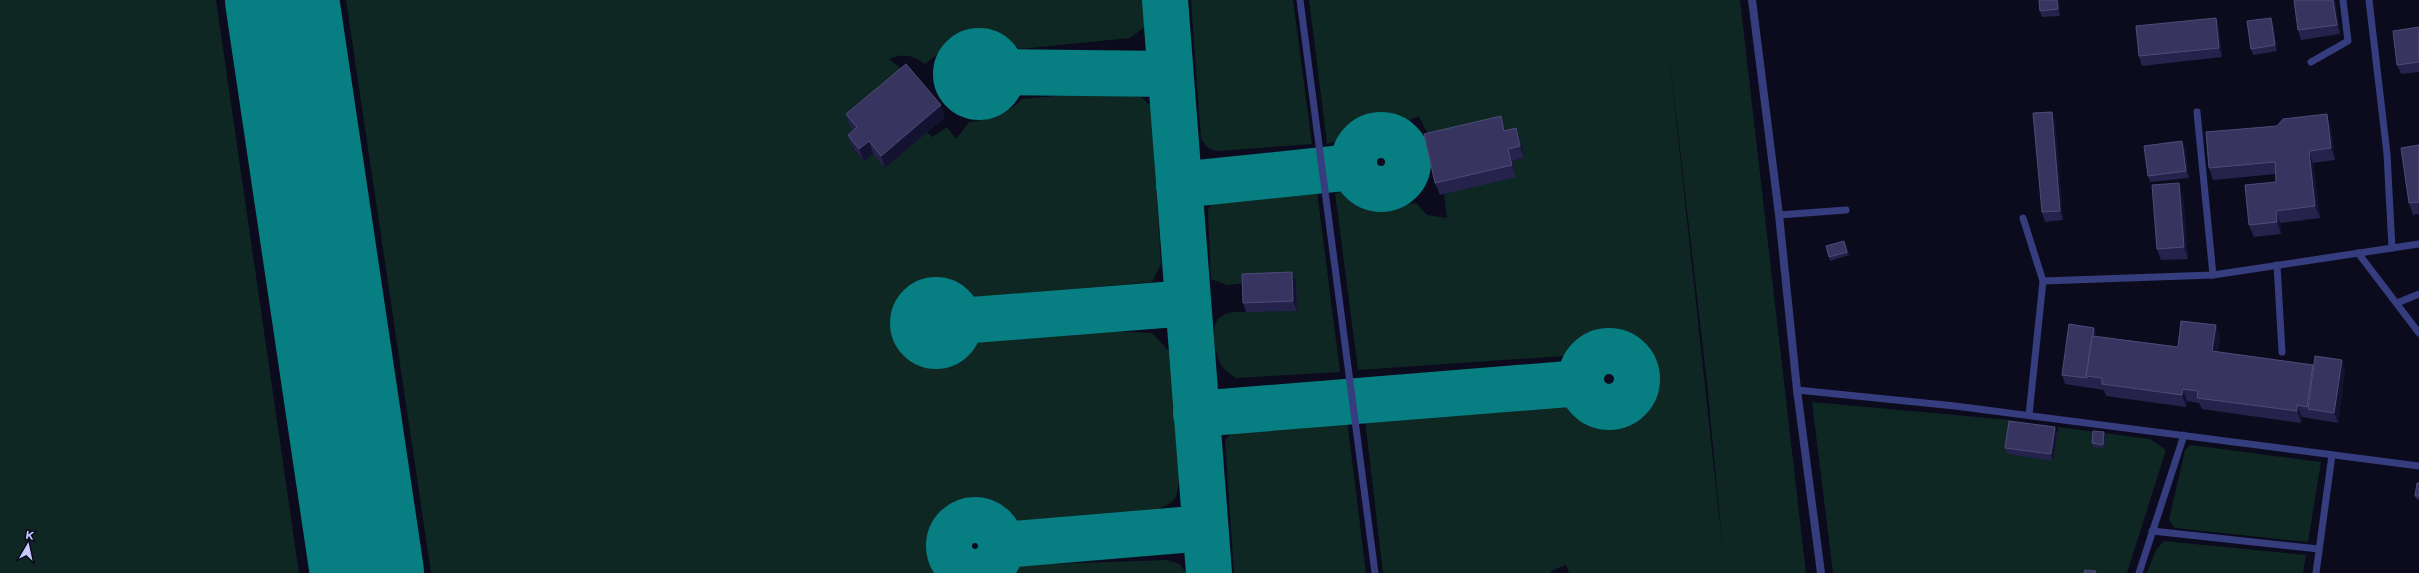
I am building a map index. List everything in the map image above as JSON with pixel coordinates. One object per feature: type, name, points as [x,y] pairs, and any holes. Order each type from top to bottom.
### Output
[{"type":"street","points":[[1752,0],[1779,215],[1797,390],[1821,573]]},
{"type":"lane","points":[[1300,0],[1375,573]]},
{"type":"lane","points":[[2311,62],[2348,41],[2343,0]]},
{"type":"lane","points":[[2369,0],[2387,154],[2392,248]]},
{"type":"lane","points":[[2197,112],[2213,275]]},
{"type":"lane","points":[[1779,215],[1846,210]]},
{"type":"lane","points":[[2023,218],[2043,281],[2029,415]]},
{"type":"lane","points":[[2043,281],[2213,275],[2419,244]]},
{"type":"lane","points":[[2358,253],[2419,333]]},
{"type":"lane","points":[[2277,265],[2282,352]]},
{"type":"lane","points":[[2397,303],[2419,294]]},
{"type":"lane","points":[[1797,390],[2029,415],[2419,466]]},
{"type":"lane","points":[[2139,573],[2184,435]]},
{"type":"lane","points":[[2316,573],[2332,455]]},
{"type":"lane","points":[[2152,531],[2319,549]]},
{"type":"green space","points":[[0,0],[216,0],[299,573],[0,573]]},
{"type":"green space","points":[[346,0],[1144,0],[1145,27],[1130,38],[1020,49],[1000,35],[988,31],[973,32],[954,41],[925,64],[908,56],[899,56],[889,59],[911,76],[861,139],[852,147],[864,161],[873,153],[927,132],[932,137],[947,127],[956,139],[969,122],[1004,113],[1022,99],[1132,89],[1151,106],[1161,264],[1152,282],[969,298],[959,288],[949,283],[938,281],[928,283],[911,295],[904,306],[900,318],[895,319],[897,336],[902,336],[907,351],[926,361],[934,362],[942,362],[958,355],[972,339],[1107,331],[1152,333],[1170,352],[1179,475],[1178,489],[1175,498],[1168,504],[1155,510],[1009,523],[986,511],[976,508],[966,508],[957,511],[949,518],[937,541],[932,542],[933,560],[940,560],[947,573],[431,573]]},
{"type":"green space","points":[[1191,0],[1293,0],[1312,144],[1217,151],[1208,148],[1201,139]]},
{"type":"green space","points":[[1309,0],[1740,0],[1806,573],[1569,573],[1566,565],[1553,570],[1550,573],[1383,573],[1365,420],[1575,403],[1597,415],[1608,417],[1619,416],[1628,412],[1637,405],[1643,395],[1646,382],[1652,381],[1649,365],[1642,364],[1638,349],[1618,339],[1610,338],[1602,338],[1587,345],[1571,361],[1564,356],[1358,370],[1335,193],[1349,190],[1356,203],[1387,208],[1416,203],[1427,215],[1447,218],[1444,194],[1512,161],[1524,158],[1520,141],[1428,134],[1419,116],[1411,119],[1407,125],[1386,117],[1371,116],[1364,118],[1351,126],[1339,139],[1327,144]],"holes":[[[1668,45],[1707,383],[1724,561]]]},
{"type":"green space","points":[[1317,191],[1340,372],[1236,378],[1223,368],[1219,361],[1215,347],[1214,332],[1218,320],[1225,314],[1246,312],[1245,283],[1227,285],[1211,279],[1208,210],[1213,200],[1224,198]]},
{"type":"green space","points":[[1812,402],[2010,420],[2012,427],[2057,434],[2058,427],[2150,439],[2166,450],[2127,573],[1833,573]]},
{"type":"green space","points":[[1347,420],[1366,573],[1234,573],[1225,440],[1232,432],[1241,426]]},
{"type":"green space","points":[[2191,445],[2321,462],[2308,542],[2175,528],[2169,520],[2185,450]]},
{"type":"green space","points":[[2164,541],[2306,555],[2303,573],[2147,573],[2156,550]]},
{"type":"green space","points":[[1167,560],[1180,564],[1186,573],[1005,573],[1013,565]]},
{"type":"building","points":[[2039,0],[2057,0],[2058,9],[2040,11]]},
{"type":"building","points":[[2294,0],[2333,0],[2337,25],[2298,30]]},
{"type":"building","points":[[2216,18],[2219,48],[2139,56],[2136,26]]},
{"type":"building","points":[[2271,18],[2275,45],[2251,49],[2247,21]]},
{"type":"building","points":[[2419,27],[2419,62],[2397,65],[2393,31]]},
{"type":"building","points":[[906,64],[941,105],[881,156],[869,141],[859,149],[848,135],[857,127],[846,114]]},
{"type":"building","points":[[2052,112],[2060,211],[2042,212],[2033,113]]},
{"type":"building","points":[[2327,114],[2331,148],[2309,151],[2315,206],[2276,211],[2277,222],[2249,225],[2245,185],[2276,182],[2275,162],[2209,168],[2206,132],[2277,126],[2283,119]]},
{"type":"building","points":[[1501,116],[1504,131],[1516,128],[1520,146],[1508,149],[1512,165],[1435,183],[1424,134]]},
{"type":"building","points":[[2182,141],[2186,171],[2148,176],[2144,146]]},
{"type":"building","points":[[2419,145],[2419,202],[2409,203],[2401,148]]},
{"type":"building","points":[[2179,183],[2184,247],[2157,249],[2152,185]]},
{"type":"building","points":[[1844,241],[1847,252],[1829,257],[1826,246]]},
{"type":"building","points":[[1292,272],[1293,301],[1243,303],[1242,274]]},
{"type":"building","points":[[2181,321],[2216,325],[2212,351],[2313,365],[2307,407],[2297,405],[2297,411],[2197,398],[2198,391],[2183,389],[2182,395],[2102,384],[2102,378],[2086,376],[2092,336],[2178,347]]},
{"type":"building","points":[[2069,324],[2094,328],[2086,376],[2087,378],[2062,375]]},
{"type":"building","points":[[2315,356],[2342,360],[2334,413],[2308,409]]},
{"type":"building","points":[[2009,421],[2055,427],[2051,454],[2005,448]]},
{"type":"building","points":[[2093,431],[2104,432],[2103,445],[2092,443]]},
{"type":"building","points":[[2417,483],[2419,483],[2419,496],[2415,496]]},
{"type":"building","points":[[2085,570],[2096,571],[2095,573],[2084,573]]},
{"type":"taxiway","points":[[1165,0],[1209,573]]},
{"type":"taxiway","points":[[974,51],[984,51],[992,55],[998,61],[1002,69],[1002,74],[1002,79],[998,87],[992,93],[984,97],[974,97],[966,93],[960,87],[956,79],[956,69],[960,61],[966,55],[974,51]]},
{"type":"taxiway","points":[[1003,72],[1170,74]]},
{"type":"taxiway","points":[[1376,135],[1386,135],[1396,139],[1404,147],[1408,157],[1408,162],[1408,167],[1404,177],[1396,185],[1386,189],[1376,189],[1366,185],[1358,177],[1354,167],[1354,157],[1358,147],[1366,139],[1376,135]]},
{"type":"taxiway","points":[[1179,185],[1353,167]]},
{"type":"taxiway","points":[[931,300],[941,300],[949,304],[955,310],[959,318],[959,323],[959,328],[955,336],[949,342],[941,346],[931,346],[923,342],[917,336],[913,328],[913,318],[917,310],[923,304],[931,300]]},
{"type":"taxiway","points":[[960,321],[1188,303]]},
{"type":"taxiway","points":[[1604,351],[1614,351],[1629,359],[1635,368],[1637,379],[1635,390],[1629,399],[1614,407],[1604,407],[1593,402],[1586,395],[1581,384],[1581,374],[1586,363],[1593,356],[1604,351]]},
{"type":"taxiway","points":[[1196,414],[1581,383]]},
{"type":"taxiway","points":[[970,520],[980,520],[994,527],[1001,541],[1001,546],[1001,551],[994,565],[980,572],[970,572],[960,568],[953,561],[949,551],[949,541],[953,531],[960,524],[970,520]]},
{"type":"taxiway","points":[[1002,545],[1205,528]]},
{"type":"runway","points":[[282,0],[367,573]]}]
